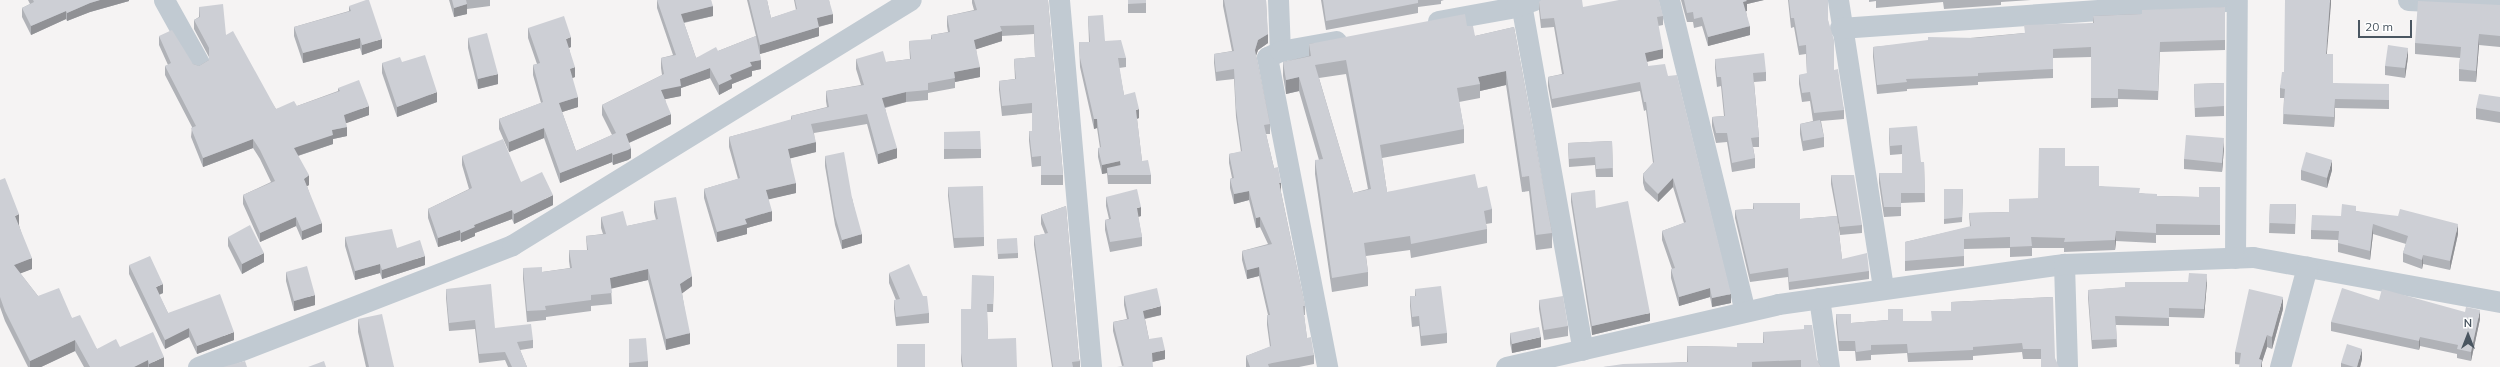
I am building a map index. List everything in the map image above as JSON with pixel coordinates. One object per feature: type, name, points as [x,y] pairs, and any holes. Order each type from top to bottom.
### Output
[{"type":"street","points":[[164,0],[199,63]]},
{"type":"street","points":[[198,367],[512,245],[910,0]]},
{"type":"street","points":[[1060,0],[1091,367]]},
{"type":"street","points":[[1278,0],[1280,51]]},
{"type":"street","points":[[1421,24],[1514,3],[1534,0]]},
{"type":"street","points":[[1669,0],[1745,312]]},
{"type":"street","points":[[1838,0],[1840,28],[1883,289]]},
{"type":"street","points":[[1840,28],[2237,0],[2235,258]]},
{"type":"street","points":[[2408,0],[2500,4]]},
{"type":"street","points":[[1514,3],[1522,9],[1583,350]]},
{"type":"street","points":[[1327,367],[1267,57],[1280,51],[1358,36]]},
{"type":"street","points":[[1506,367],[1745,312],[1819,298],[2064,264],[2254,257],[2500,302]]},
{"type":"street","points":[[2064,264],[2067,367]]},
{"type":"street","points":[[2280,367],[2308,267]]},
{"type":"street","points":[[1819,298],[1829,367]]},
{"type":"building","points":[[33,0],[100,0],[67,13],[66,11],[31,26],[22,8],[34,2]]},
{"type":"building","points":[[369,0],[382,39],[362,45],[360,38],[303,53],[294,27],[351,11],[349,6]]},
{"type":"building","points":[[452,0],[466,0],[467,4],[454,8]]},
{"type":"building","points":[[657,0],[711,0],[713,6],[681,14],[696,58],[716,47],[718,51],[756,36],[761,60],[750,62],[752,66],[730,75],[732,79],[719,85],[710,68],[680,79],[681,86],[661,90],[671,114],[626,134],[631,148],[613,155],[612,153],[560,173],[544,128],[509,142],[499,119],[543,102],[533,65],[540,63],[528,28],[564,16],[571,37],[566,39],[575,67],[570,69],[578,97],[559,103],[576,151],[616,133],[602,105],[664,74],[661,58],[676,55]]},
{"type":"building","points":[[749,0],[767,0],[771,18],[797,9],[795,0],[829,0],[833,14],[817,18],[819,27],[760,45]]},
{"type":"building","points":[[974,0],[1048,0],[1063,175],[1041,175],[1041,156],[1032,157],[1029,131],[1032,131],[1032,103],[1002,106],[999,81],[1016,79],[1014,59],[1035,57],[1034,25],[1000,26],[1002,31],[974,40],[980,67],[954,72],[955,78],[928,83],[928,90],[906,92],[882,98],[897,148],[878,154],[867,114],[811,124],[816,142],[788,149],[796,183],[766,190],[772,211],[745,219],[747,224],[717,232],[704,189],[740,178],[729,137],[792,119],[791,116],[829,107],[826,91],[864,85],[856,59],[883,51],[886,62],[911,59],[909,41],[932,39],[931,35],[950,32],[947,16],[977,10]]},
{"type":"building","points":[[1128,0],[1146,0],[1146,3],[1128,4]]},
{"type":"building","points":[[1224,0],[1266,0],[1268,34],[1258,40],[1255,50],[1270,124],[1264,125],[1274,168],[1278,167],[1281,183],[1279,183],[1305,306],[1303,306],[1307,338],[1311,337],[1314,355],[1268,364],[1269,367],[1250,367],[1246,356],[1271,346],[1267,315],[1270,315],[1259,267],[1247,270],[1242,251],[1272,244],[1260,217],[1256,218],[1249,191],[1234,194],[1230,179],[1234,178],[1229,154],[1242,151],[1236,108],[1234,69],[1216,72],[1214,54],[1234,51]]},
{"type":"building","points":[[1323,0],[1418,0],[1418,3],[1326,21]]},
{"type":"building","points":[[1541,0],[1582,0],[1583,7],[1619,0],[1659,0],[1663,16],[1657,17],[1663,49],[1645,53],[1648,66],[1665,64],[1668,76],[1677,75],[1731,294],[1712,298],[1710,288],[1679,297],[1671,269],[1675,268],[1662,231],[1686,222],[1673,178],[1658,194],[1645,181],[1643,174],[1654,162],[1646,102],[1644,102],[1640,82],[1552,99],[1548,77],[1564,74],[1554,18],[1541,19],[1539,2]]},
{"type":"building","points":[[1684,0],[1746,0],[1747,1],[1743,2],[1750,26],[1708,37],[1702,17],[1694,19],[1693,12],[1687,13]]},
{"type":"building","points":[[1789,0],[1828,0],[1828,20],[1834,40],[1834,70],[1838,69],[1844,110],[1814,113],[1810,92],[1802,93],[1799,75],[1807,73],[1806,45],[1799,46],[1794,18],[1791,18]]},
{"type":"building","points":[[2285,0],[2330,0],[2326,54],[2333,54],[2333,83],[2389,84],[2389,100],[2335,99],[2334,117],[2283,114],[2285,89],[2280,88],[2282,72],[2284,72]]},
{"type":"building","points":[[2418,1],[2500,5],[2500,36],[2479,34],[2476,71],[2459,69],[2461,47],[2415,43]]},
{"type":"building","points":[[223,4],[226,35],[233,31],[276,109],[294,101],[297,106],[340,91],[338,88],[359,80],[369,106],[344,115],[347,127],[332,130],[333,135],[294,148],[309,175],[304,179],[322,223],[302,231],[296,217],[260,233],[243,195],[275,181],[260,150],[253,139],[203,158],[191,128],[196,126],[165,66],[171,63],[159,36],[172,30],[193,64],[199,66],[209,60],[209,48],[194,20],[200,17],[199,7]]},
{"type":"building","points":[[2225,7],[2225,40],[2160,42],[2158,91],[2118,89],[2118,98],[2091,98],[2091,47],[2053,49],[2053,69],[1978,73],[1978,76],[1906,79],[1907,82],[1877,85],[1873,47],[1928,40],[1928,37],[1976,38],[2025,33],[2024,25],[2094,23],[2093,16],[2142,14],[2142,10]]},
{"type":"building","points":[[1465,14],[1467,26],[1473,26],[1475,36],[1514,27],[1552,233],[1536,235],[1529,176],[1522,177],[1506,71],[1478,77],[1480,84],[1457,88],[1464,129],[1380,145],[1387,192],[1475,174],[1478,188],[1487,186],[1492,209],[1484,211],[1487,229],[1411,244],[1410,236],[1364,243],[1368,272],[1332,278],[1315,160],[1323,159],[1299,77],[1286,80],[1283,62],[1311,56],[1309,44]],"holes":[[[1346,60],[1371,189],[1353,193],[1315,65]]]},
{"type":"building","points":[[1103,15],[1105,41],[1121,40],[1126,58],[1118,58],[1124,95],[1135,92],[1139,109],[1136,110],[1142,161],[1148,160],[1151,175],[1108,175],[1107,168],[1121,165],[1120,161],[1102,165],[1098,148],[1101,147],[1097,119],[1094,119],[1080,58],[1079,42],[1090,42],[1088,16]]},
{"type":"building","points":[[487,33],[498,74],[478,79],[468,38]]},
{"type":"building","points":[[2388,45],[2408,48],[2405,68],[2385,66]]},
{"type":"building","points":[[1764,53],[1766,72],[1753,73],[1759,137],[1751,138],[1755,158],[1732,163],[1727,133],[1716,133],[1712,117],[1725,116],[1721,77],[1717,77],[1715,59]]},
{"type":"building","points":[[425,55],[437,92],[397,107],[382,63],[400,57],[402,62]]},
{"type":"building","points":[[2224,83],[2224,106],[2195,108],[2194,84]]},
{"type":"building","points":[[2479,94],[2500,97],[2500,112],[2476,108]]},
{"type":"building","points":[[1820,120],[1824,137],[1803,141],[1800,124]]},
{"type":"building","points":[[1917,126],[1921,162],[1924,162],[1925,193],[1901,193],[1901,207],[1884,207],[1879,173],[1902,173],[1902,145],[1890,146],[1889,128]]},
{"type":"building","points":[[980,131],[981,149],[944,149],[944,132]]},
{"type":"building","points":[[2186,135],[2224,138],[2222,163],[2184,159]]},
{"type":"building","points":[[503,139],[521,182],[542,172],[553,195],[514,214],[512,210],[474,225],[475,227],[461,233],[460,230],[438,238],[428,209],[472,188],[462,156]]},
{"type":"building","points":[[1612,141],[1613,168],[1596,169],[1595,157],[1569,159],[1568,143]]},
{"type":"building","points":[[2039,148],[2065,148],[2065,166],[2099,166],[2099,186],[2140,188],[2139,193],[2157,194],[2157,196],[2199,197],[2199,187],[2220,187],[2220,225],[2156,224],[2156,233],[2116,231],[2115,240],[2064,242],[2065,238],[2031,237],[2032,246],[2010,247],[2010,237],[1964,239],[1964,256],[1905,261],[1905,242],[1971,226],[1969,213],[2009,212],[2009,199],[2038,198]]},
{"type":"building","points":[[844,152],[852,198],[862,234],[842,240],[835,216],[825,156]]},
{"type":"building","points":[[2306,152],[2332,160],[2327,178],[2301,170]]},
{"type":"building","points":[[1831,175],[1854,175],[1862,225],[1840,227]]},
{"type":"building","points":[[5,178],[19,214],[15,216],[32,258],[14,265],[38,296],[59,288],[72,318],[80,315],[97,349],[116,339],[120,347],[153,332],[164,357],[149,364],[148,360],[134,367],[90,367],[75,340],[30,361],[5,311],[0,297],[0,180]]},
{"type":"building","points":[[983,186],[984,237],[954,238],[948,187]]},
{"type":"building","points":[[1137,189],[1141,207],[1137,208],[1142,237],[1110,242],[1105,220],[1111,219],[1106,197]]},
{"type":"building","points":[[1944,189],[1963,189],[1962,217],[1944,219]]},
{"type":"building","points":[[1595,190],[1596,208],[1628,201],[1650,313],[1592,326],[1571,193]]},
{"type":"building","points":[[676,197],[692,276],[680,284],[690,333],[666,339],[648,269],[610,278],[612,293],[591,295],[591,300],[545,306],[546,310],[527,311],[523,268],[542,267],[542,272],[572,268],[569,250],[588,250],[586,236],[606,234],[601,217],[623,211],[627,226],[658,219],[654,201]]},
{"type":"building","points":[[1753,203],[1800,203],[1800,219],[1837,216],[1842,259],[1867,253],[1869,271],[1789,282],[1788,268],[1750,274],[1735,210],[1754,209]]},
{"type":"building","points":[[2270,204],[2296,204],[2295,224],[2269,223]]},
{"type":"building","points":[[2342,204],[2356,206],[2356,211],[2398,216],[2400,209],[2458,224],[2450,261],[2423,255],[2422,260],[2403,253],[2408,236],[2373,224],[2370,251],[2338,243],[2339,231],[2311,230],[2312,215],[2341,216]]},
{"type":"building","points":[[1066,206],[1080,361],[1072,362],[1073,367],[1053,367],[1034,236],[1048,233],[1041,215]]},
{"type":"building","points":[[250,225],[264,253],[242,264],[228,237]]},
{"type":"building","points":[[392,229],[397,248],[420,240],[425,256],[382,270],[380,264],[355,271],[345,237]]},
{"type":"building","points":[[1017,238],[1018,253],[998,254],[997,239]]},
{"type":"building","points":[[150,256],[163,284],[156,287],[168,313],[220,294],[234,332],[197,346],[189,328],[165,340],[129,265]]},
{"type":"building","points":[[909,264],[923,296],[927,296],[929,313],[896,317],[894,300],[900,299],[889,273]]},
{"type":"building","points":[[307,266],[315,295],[294,301],[286,272]]},
{"type":"building","points":[[2189,273],[2207,274],[2204,309],[2169,308],[2169,318],[2115,316],[2117,339],[2092,340],[2088,290],[2125,287],[2125,282],[2188,282]]},
{"type":"building","points":[[972,275],[994,276],[993,304],[987,304],[988,339],[1016,338],[1017,367],[963,367],[961,353],[961,309],[971,309]]},
{"type":"building","points":[[491,284],[495,328],[531,324],[533,340],[517,342],[527,367],[512,367],[505,352],[479,354],[475,320],[449,323],[446,289]]},
{"type":"building","points":[[1441,286],[1447,333],[1421,336],[1419,316],[1412,317],[1410,296],[1416,296],[1415,289]]},
{"type":"building","points":[[1157,288],[1161,306],[1143,311],[1149,339],[1162,337],[1165,350],[1152,353],[1153,367],[1117,367],[1124,366],[1113,322],[1129,319],[1124,296]]},
{"type":"building","points":[[2342,288],[2379,300],[2382,289],[2465,312],[2466,307],[2480,310],[2471,352],[2457,349],[2458,345],[2420,337],[2419,341],[2331,322]]},
{"type":"building","points":[[2249,289],[2283,297],[2272,337],[2267,335],[2259,359],[2262,360],[2261,367],[2239,367],[2241,353],[2235,352]]},
{"type":"building","points":[[1563,296],[1568,326],[1544,330],[1539,300]]},
{"type":"building","points":[[2053,297],[2055,358],[2059,367],[2041,367],[2041,349],[2023,349],[2022,343],[1973,347],[1973,350],[1908,353],[1907,344],[1871,345],[1871,350],[1856,352],[1855,341],[1839,341],[1836,314],[1851,314],[1851,323],[1888,320],[1888,309],[1903,309],[1903,321],[1932,321],[1931,311],[1951,311],[1951,302]]},
{"type":"building","points":[[382,314],[394,367],[369,367],[358,319]]},
{"type":"building","points":[[1804,325],[1812,325],[1817,360],[1821,367],[1801,367],[1801,360],[1752,362],[1752,367],[1603,367],[1623,364],[1688,362],[1687,346],[1737,347],[1737,343],[1764,343],[1763,332],[1804,329]]},
{"type":"building","points":[[1539,327],[1541,337],[1512,344],[1510,333]]},
{"type":"building","points":[[646,338],[648,361],[629,363],[629,339]]},
{"type":"building","points":[[897,344],[925,344],[925,367],[897,367]]},
{"type":"building","points":[[2347,344],[2362,349],[2357,367],[2341,363]]},
{"type":"building","points":[[245,361],[247,367],[223,367]]},
{"type":"building","points":[[324,361],[326,367],[308,367]]}]
